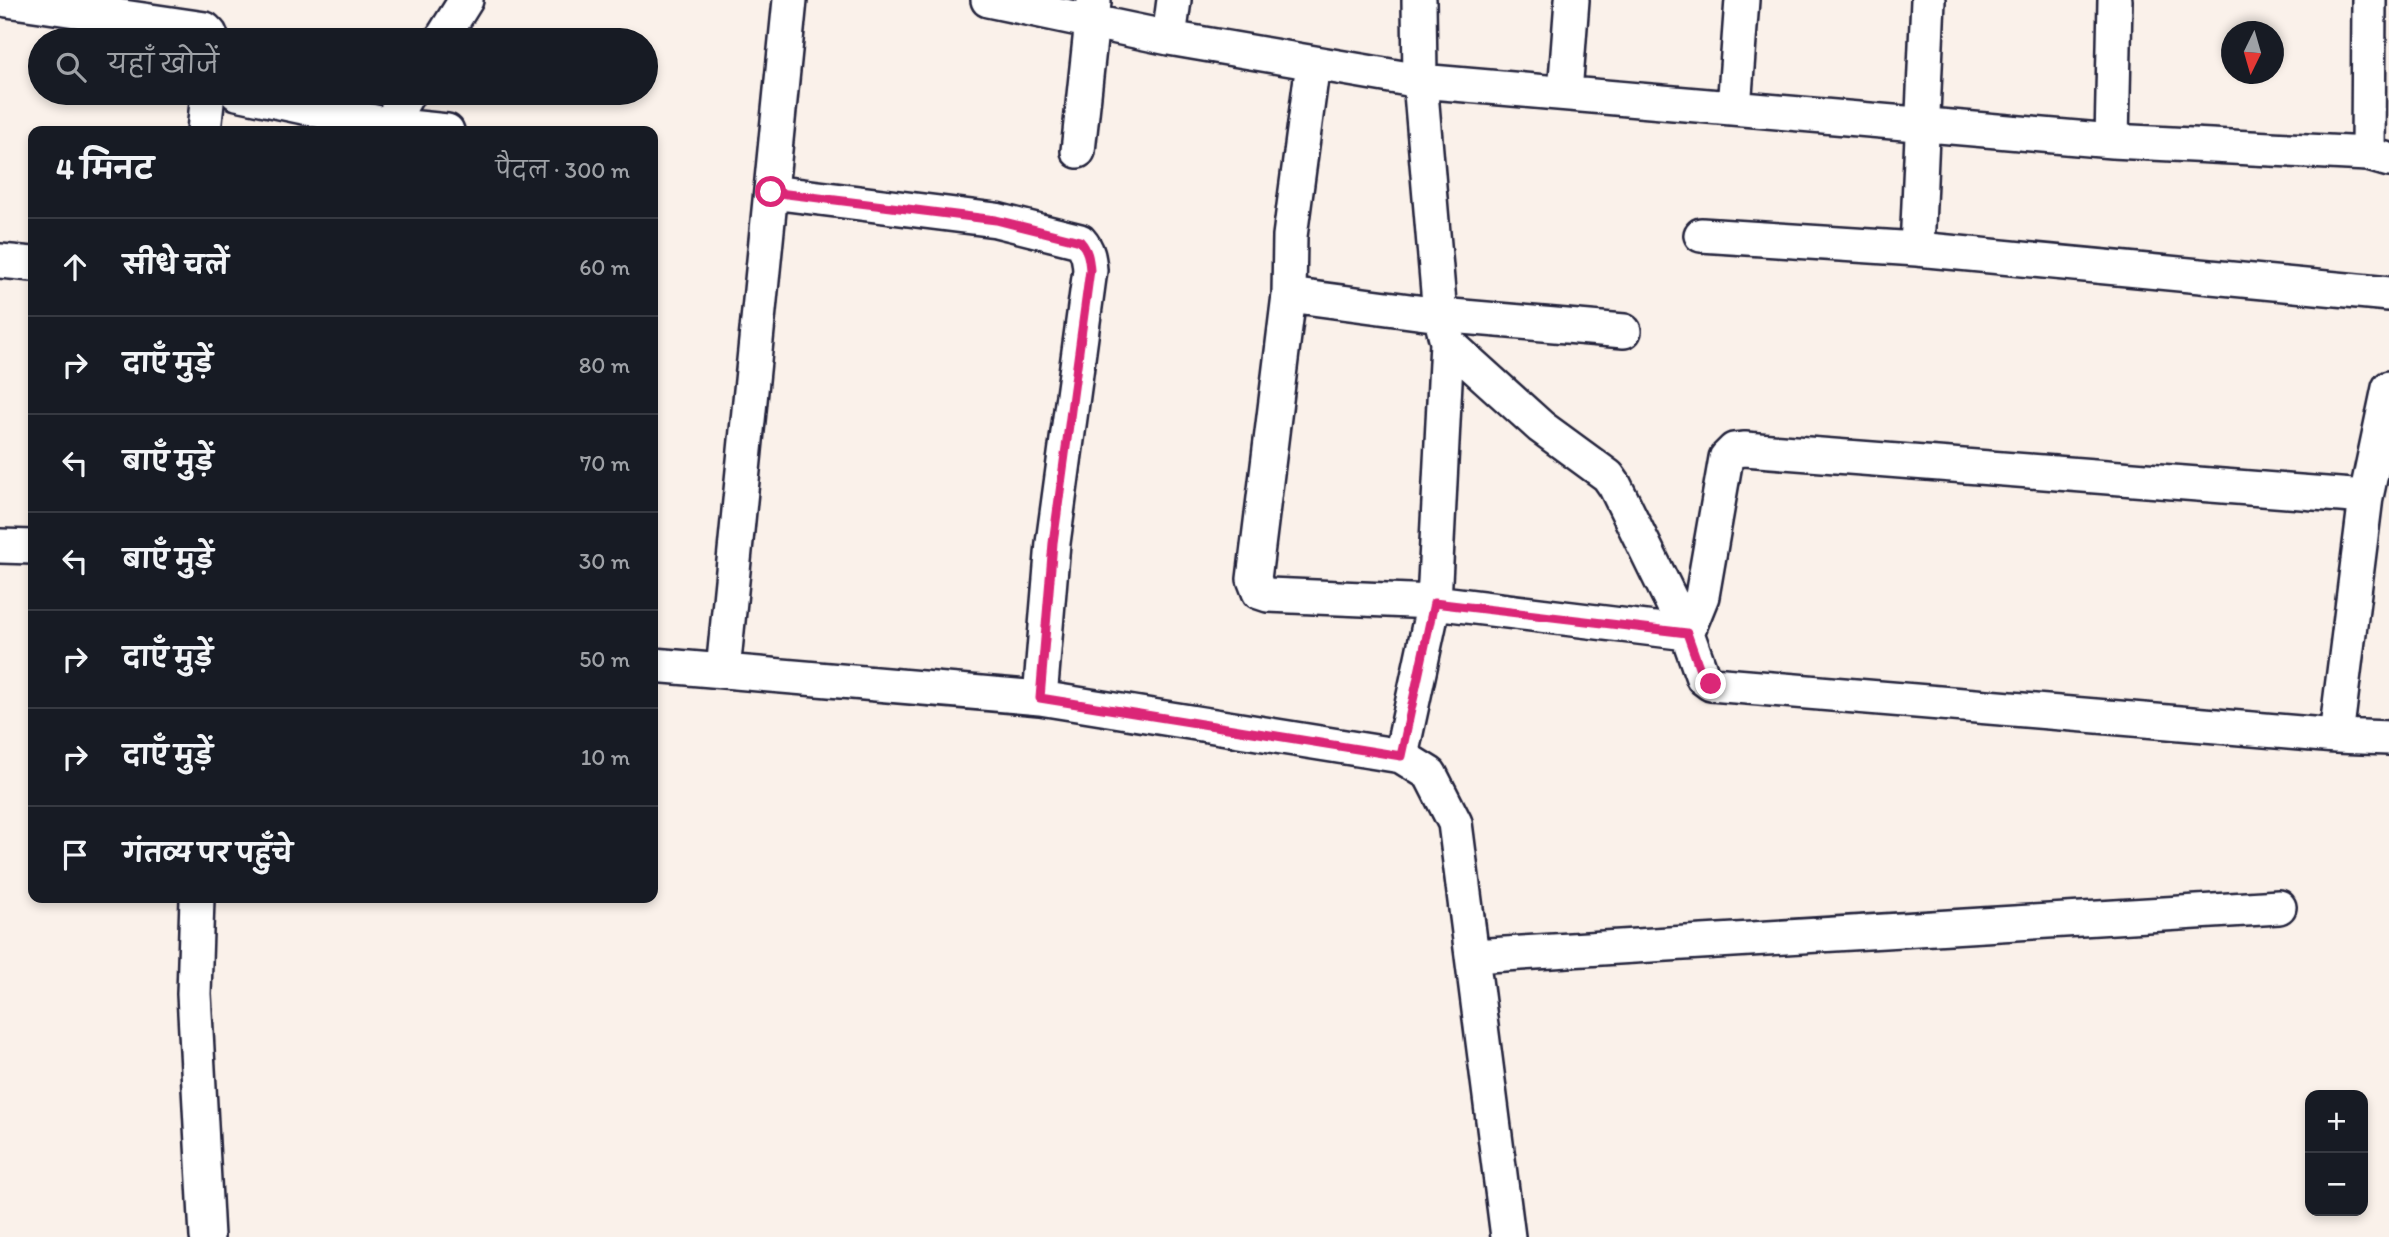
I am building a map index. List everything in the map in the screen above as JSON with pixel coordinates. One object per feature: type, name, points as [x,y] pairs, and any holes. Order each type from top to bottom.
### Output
[{"type":"street","points":[[448,28],[466,0]]},
{"type":"street","points":[[723,671],[790,0]]},
{"type":"street","points":[[1169,38],[1174,0]]},
{"type":"street","points":[[1401,756],[1434,603],[1443,328],[1419,80],[1419,0]]},
{"type":"street","points":[[1565,93],[1572,0]]},
{"type":"street","points":[[1734,108],[1742,0]]},
{"type":"street","points":[[1917,248],[1928,0]]},
{"type":"street","points":[[2112,141],[2115,0]]},
{"type":"street","points":[[1000,1],[1093,12],[1169,38],[1419,80],[2112,141],[2378,157],[2369,0]]},
{"type":"street","points":[[20,1],[198,28]]},
{"type":"street","points":[[1078,151],[1093,12]]},
{"type":"street","points":[[1313,63],[1290,236],[1289,295],[1255,586],[1259,592],[1268,595],[1434,603],[1687,633]]},
{"type":"street","points":[[205,126],[207,105]]},
{"type":"street","points":[[294,105],[398,126]]},
{"type":"street","points":[[388,125],[400,105]]},
{"type":"street","points":[[771,192],[996,220],[1080,241],[1086,248],[1090,270],[1053,543],[1040,698]]},
{"type":"street","points":[[1701,234],[1917,248],[2389,294]]},
{"type":"street","points":[[0,261],[28,264]]},
{"type":"street","points":[[1289,295],[1443,328],[1624,331]]},
{"type":"street","points":[[1443,328],[1541,427],[1608,476],[1687,633],[1703,678],[1716,686],[2389,738]]},
{"type":"street","points":[[2336,736],[2366,497],[2389,388]]},
{"type":"street","points":[[1687,633],[1702,596],[1726,458],[1734,450],[1903,460],[2366,497]]},
{"type":"street","points":[[0,546],[28,547]]},
{"type":"street","points":[[658,665],[1040,698],[1401,756],[1430,774],[1455,823],[1508,1237]]},
{"type":"street","points":[[197,903],[194,994],[207,1237]]},
{"type":"street","points":[[1472,956],[2279,907]]},
{"type":"route","points":[[771,192],[996,220],[1080,241],[1086,248],[1090,270],[1053,543],[1040,698],[1401,756],[1434,603],[1687,633],[1703,678],[1711,684]]}]
